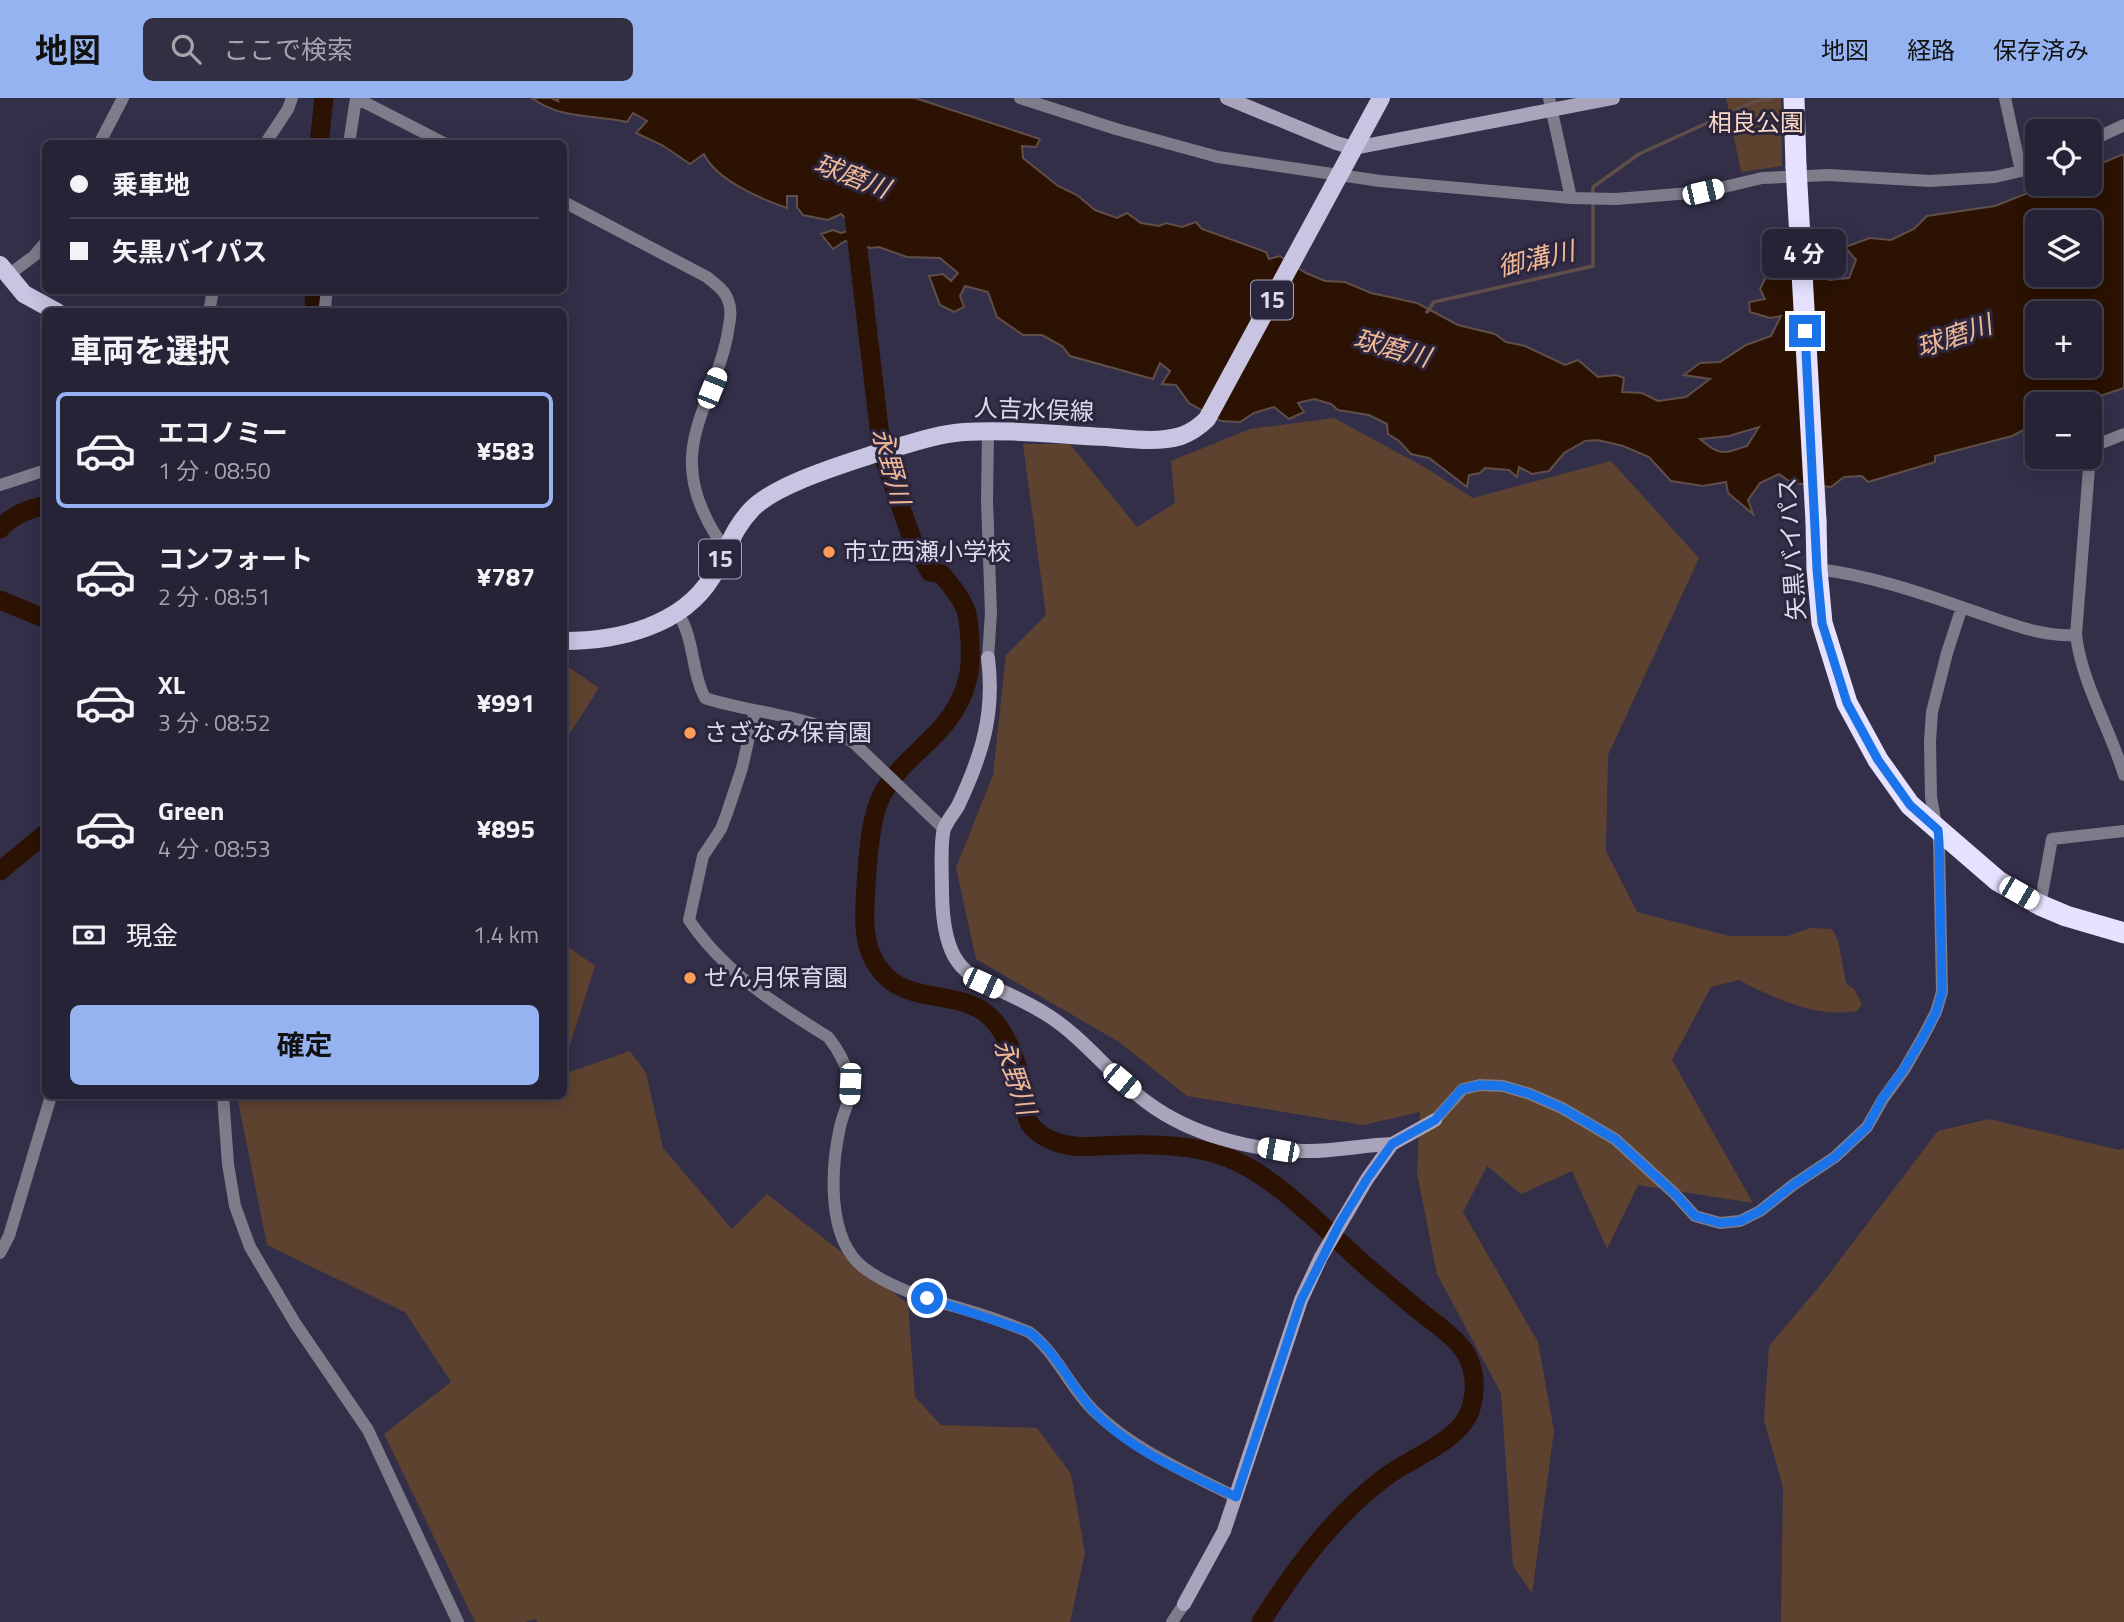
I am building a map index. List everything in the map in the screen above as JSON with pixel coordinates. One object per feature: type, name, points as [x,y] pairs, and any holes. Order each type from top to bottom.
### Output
[{"type":"highway","name":"矢黒バイパス","points":[[1794,98],[1817,569],[1822,623],[1847,703],[1878,760],[1910,805],[1998,881],[2040,905],[2124,933]]},
{"type":"main road","name":"人吉水俣線","points":[[567,641],[585,641],[615,635],[656,624],[678,613],[712,577],[736,528],[754,507],[781,489],[869,456],[926,438],[962,432],[1153,440],[1196,430],[1207,419],[1381,98]]},
{"type":"main road","points":[[2,274],[24,293],[50,308]]},
{"type":"street","points":[[101,140],[123,98]]},
{"type":"street","points":[[268,140],[292,98]]},
{"type":"street","points":[[1020,98],[1116,129],[1218,157],[1339,179],[1571,198],[1616,199],[1703,192],[1762,178],[1829,175],[1930,181],[1995,177],[2025,169]]},
{"type":"street","points":[[1227,98],[1354,148],[1551,104],[1613,98]]},
{"type":"street","points":[[2005,98],[2021,171]]},
{"type":"street","points":[[350,140],[356,99],[438,140]]},
{"type":"street","points":[[1551,104],[1571,198]]},
{"type":"street","points":[[2102,135],[2124,125]]},
{"type":"street","points":[[567,204],[707,277],[723,290],[728,299],[731,312],[722,364],[691,447],[692,473],[699,502],[714,536],[725,547]]},
{"type":"street","points":[[2,274],[34,256],[42,247]]},
{"type":"street","points":[[988,431],[991,613],[988,658],[992,687],[985,736],[957,807],[944,829],[944,928],[952,954],[964,971],[983,983],[1027,1002],[1067,1028],[1148,1103],[1185,1125],[1248,1145],[1305,1152],[1392,1144],[1435,1120],[1462,1089],[1480,1085],[1503,1086],[1562,1108],[1615,1139],[1695,1216],[1720,1223],[1740,1221],[1760,1211],[1835,1157],[1867,1127],[1936,1012],[1942,992],[1938,830],[1931,797],[1932,712],[1962,607]]},
{"type":"street","points":[[2124,434],[2094,446],[2090,455],[2076,635],[2097,709],[2112,737],[2124,775]]},
{"type":"street","points":[[0,485],[42,471]]},
{"type":"street","points":[[1817,569],[1923,594],[2035,632],[2057,636],[2076,635]]},
{"type":"street","points":[[678,613],[691,640],[698,687],[705,698],[809,723],[843,735],[855,743],[944,829]]},
{"type":"street","points":[[755,711],[742,768],[727,813],[721,829],[703,856],[689,920],[703,941],[729,968],[753,988],[828,1037],[836,1046],[850,1084],[849,1100],[840,1126],[833,1178],[840,1236],[850,1254],[864,1268],[902,1289],[1029,1332],[1042,1342],[1091,1408],[1115,1431],[1157,1458],[1236,1497]]},
{"type":"street","points":[[2040,905],[2052,839],[2124,831]]},
{"type":"street","points":[[0,1252],[9,1237],[50,1099]]},
{"type":"street","points":[[223,1099],[228,1164],[235,1206],[250,1247],[295,1323],[368,1430],[458,1622]]},
{"type":"street","points":[[1172,1622],[1224,1531],[1301,1300],[1340,1223],[1392,1144]]},
{"type":"green space","name":"相良公園","points":[[1726,98],[1781,98],[1782,166],[1741,172]]},
{"type":"green space","points":[[1334,418],[1426,468],[1473,498],[1611,461],[1699,558],[1608,755],[1606,851],[1637,912],[1729,936],[1788,936],[1810,928],[1832,929],[1838,940],[1846,983],[1854,989],[1862,1004],[1857,1011],[1826,1012],[1782,1000],[1739,980],[1711,987],[1672,1060],[1753,1203],[1638,1185],[1607,1249],[1572,1171],[1521,1194],[1487,1166],[1463,1212],[1538,1342],[1554,1431],[1532,1593],[1513,1566],[1501,1393],[1437,1274],[1417,1173],[1420,1112],[1363,1125],[1187,1096],[1119,1042],[976,959],[956,868],[993,775],[1006,655],[1046,615],[1023,444],[1070,444],[1137,527],[1175,503],[1171,461],[1250,429]]},
{"type":"green space","points":[[567,666],[599,688],[567,737]]},
{"type":"green space","points":[[567,946],[595,966],[567,1054]]},
{"type":"green space","points":[[630,1051],[646,1073],[663,1148],[732,1229],[767,1194],[908,1304],[915,1397],[941,1425],[1037,1428],[1071,1474],[1085,1553],[1070,1622],[537,1622],[536,1619],[525,1622],[475,1622],[384,1434],[451,1382],[405,1312],[267,1245],[238,1099],[567,1099],[567,1073]]},
{"type":"green space","points":[[1989,1119],[2119,1150],[2124,1148],[2124,1622],[1781,1622],[1783,1487],[1764,1420],[1769,1346],[1823,1282],[1938,1131]]},
{"type":"water","name":"球磨川","points":[[532,98],[551,98],[558,101],[557,98],[915,98],[1040,139],[1036,147],[1022,146],[1023,158],[1058,186],[1077,195],[1095,210],[1117,218],[1127,213],[1141,223],[1159,226],[1166,223],[1182,227],[1196,222],[1202,229],[1266,252],[1269,259],[1280,256],[1306,273],[1325,281],[1345,282],[1371,293],[1417,303],[1458,325],[1495,334],[1506,342],[1525,346],[1565,365],[1578,360],[1598,377],[1616,375],[1624,378],[1622,392],[1642,393],[1658,401],[1686,397],[1710,379],[1684,375],[1700,363],[1720,362],[1746,345],[1771,336],[1781,316],[1770,318],[1750,312],[1749,302],[1765,299],[1760,289],[1770,269],[1781,275],[1816,271],[1829,280],[1849,278],[1856,260],[1845,247],[1870,238],[1891,240],[1914,229],[1927,216],[1995,206],[2025,194],[2102,196],[2102,163],[2124,154],[2124,388],[2102,395],[2102,392],[2025,392],[2025,429],[2012,436],[1935,456],[1935,462],[1868,482],[1862,476],[1844,477],[1831,487],[1792,483],[1779,474],[1760,483],[1748,500],[1753,514],[1728,493],[1726,482],[1703,486],[1671,481],[1649,457],[1623,446],[1598,440],[1585,441],[1564,453],[1549,471],[1532,474],[1519,467],[1517,477],[1509,470],[1485,468],[1480,473],[1469,475],[1467,487],[1429,458],[1411,454],[1388,434],[1387,424],[1369,415],[1338,410],[1331,404],[1314,399],[1298,403],[1304,412],[1289,419],[1274,407],[1254,413],[1240,422],[1221,421],[1189,403],[1176,385],[1162,384],[1170,371],[1160,363],[1153,379],[1070,356],[1062,346],[1042,335],[1023,335],[997,317],[988,292],[965,286],[960,296],[964,307],[954,312],[940,305],[929,276],[943,274],[951,281],[958,273],[940,258],[907,257],[879,247],[871,248],[845,241],[833,249],[821,234],[833,230],[841,233],[858,228],[841,214],[828,220],[803,215],[797,207],[797,196],[787,196],[787,208],[765,199],[718,172],[704,154],[690,164],[662,145],[636,133],[647,121],[633,113],[627,122],[554,110]],"holes":[[[1759,427],[1747,446],[1732,451],[1717,451],[1700,439],[1729,436]]]},
{"type":"waterway","points":[[319,140],[324,98]]},
{"type":"waterway","name":"御溝川","points":[[1427,312],[1434,302],[1593,266],[1593,187],[1639,154],[1753,102],[1773,98]]},
{"type":"waterway","name":"永野川","points":[[852,199],[882,453],[912,539],[930,572],[942,574],[965,608],[970,650],[967,680],[954,711],[890,781],[875,813],[870,838],[865,902],[865,929],[871,954],[882,973],[897,985],[913,992],[965,1003],[981,1010],[995,1022],[1005,1036],[1015,1061],[1028,1120],[1042,1135],[1073,1146],[1176,1146],[1215,1153],[1245,1165],[1282,1190],[1367,1267],[1450,1335],[1470,1361],[1474,1384],[1473,1400],[1466,1419],[1458,1429],[1436,1447],[1388,1475],[1351,1507],[1288,1581],[1261,1622]]},
{"type":"waterway","points":[[314,294],[315,308]]},
{"type":"waterway","points":[[0,529],[21,513],[42,506]]},
{"type":"waterway","points":[[0,600],[42,617]]},
{"type":"waterway","points":[[0,871],[42,836]]},
{"type":"place","name":"市立西瀬小学校","points":[[829,552]]},
{"type":"place","name":"さざなみ保育園","points":[[690,733]]},
{"type":"place","name":"せん月保育園","points":[[690,978]]},
{"type":"route","points":[[927,1298],[985,1315],[1029,1332],[1042,1342],[1091,1408],[1115,1431],[1157,1458],[1236,1497],[1301,1300],[1321,1257],[1367,1179],[1392,1144],[1435,1120],[1462,1089],[1480,1085],[1503,1086],[1562,1108],[1615,1139],[1695,1216],[1720,1223],[1740,1221],[1760,1211],[1835,1157],[1867,1127],[1923,1037],[1936,1012],[1942,992],[1939,842],[1938,830],[1910,805],[1878,760],[1847,703],[1822,623],[1805,331]]}]
